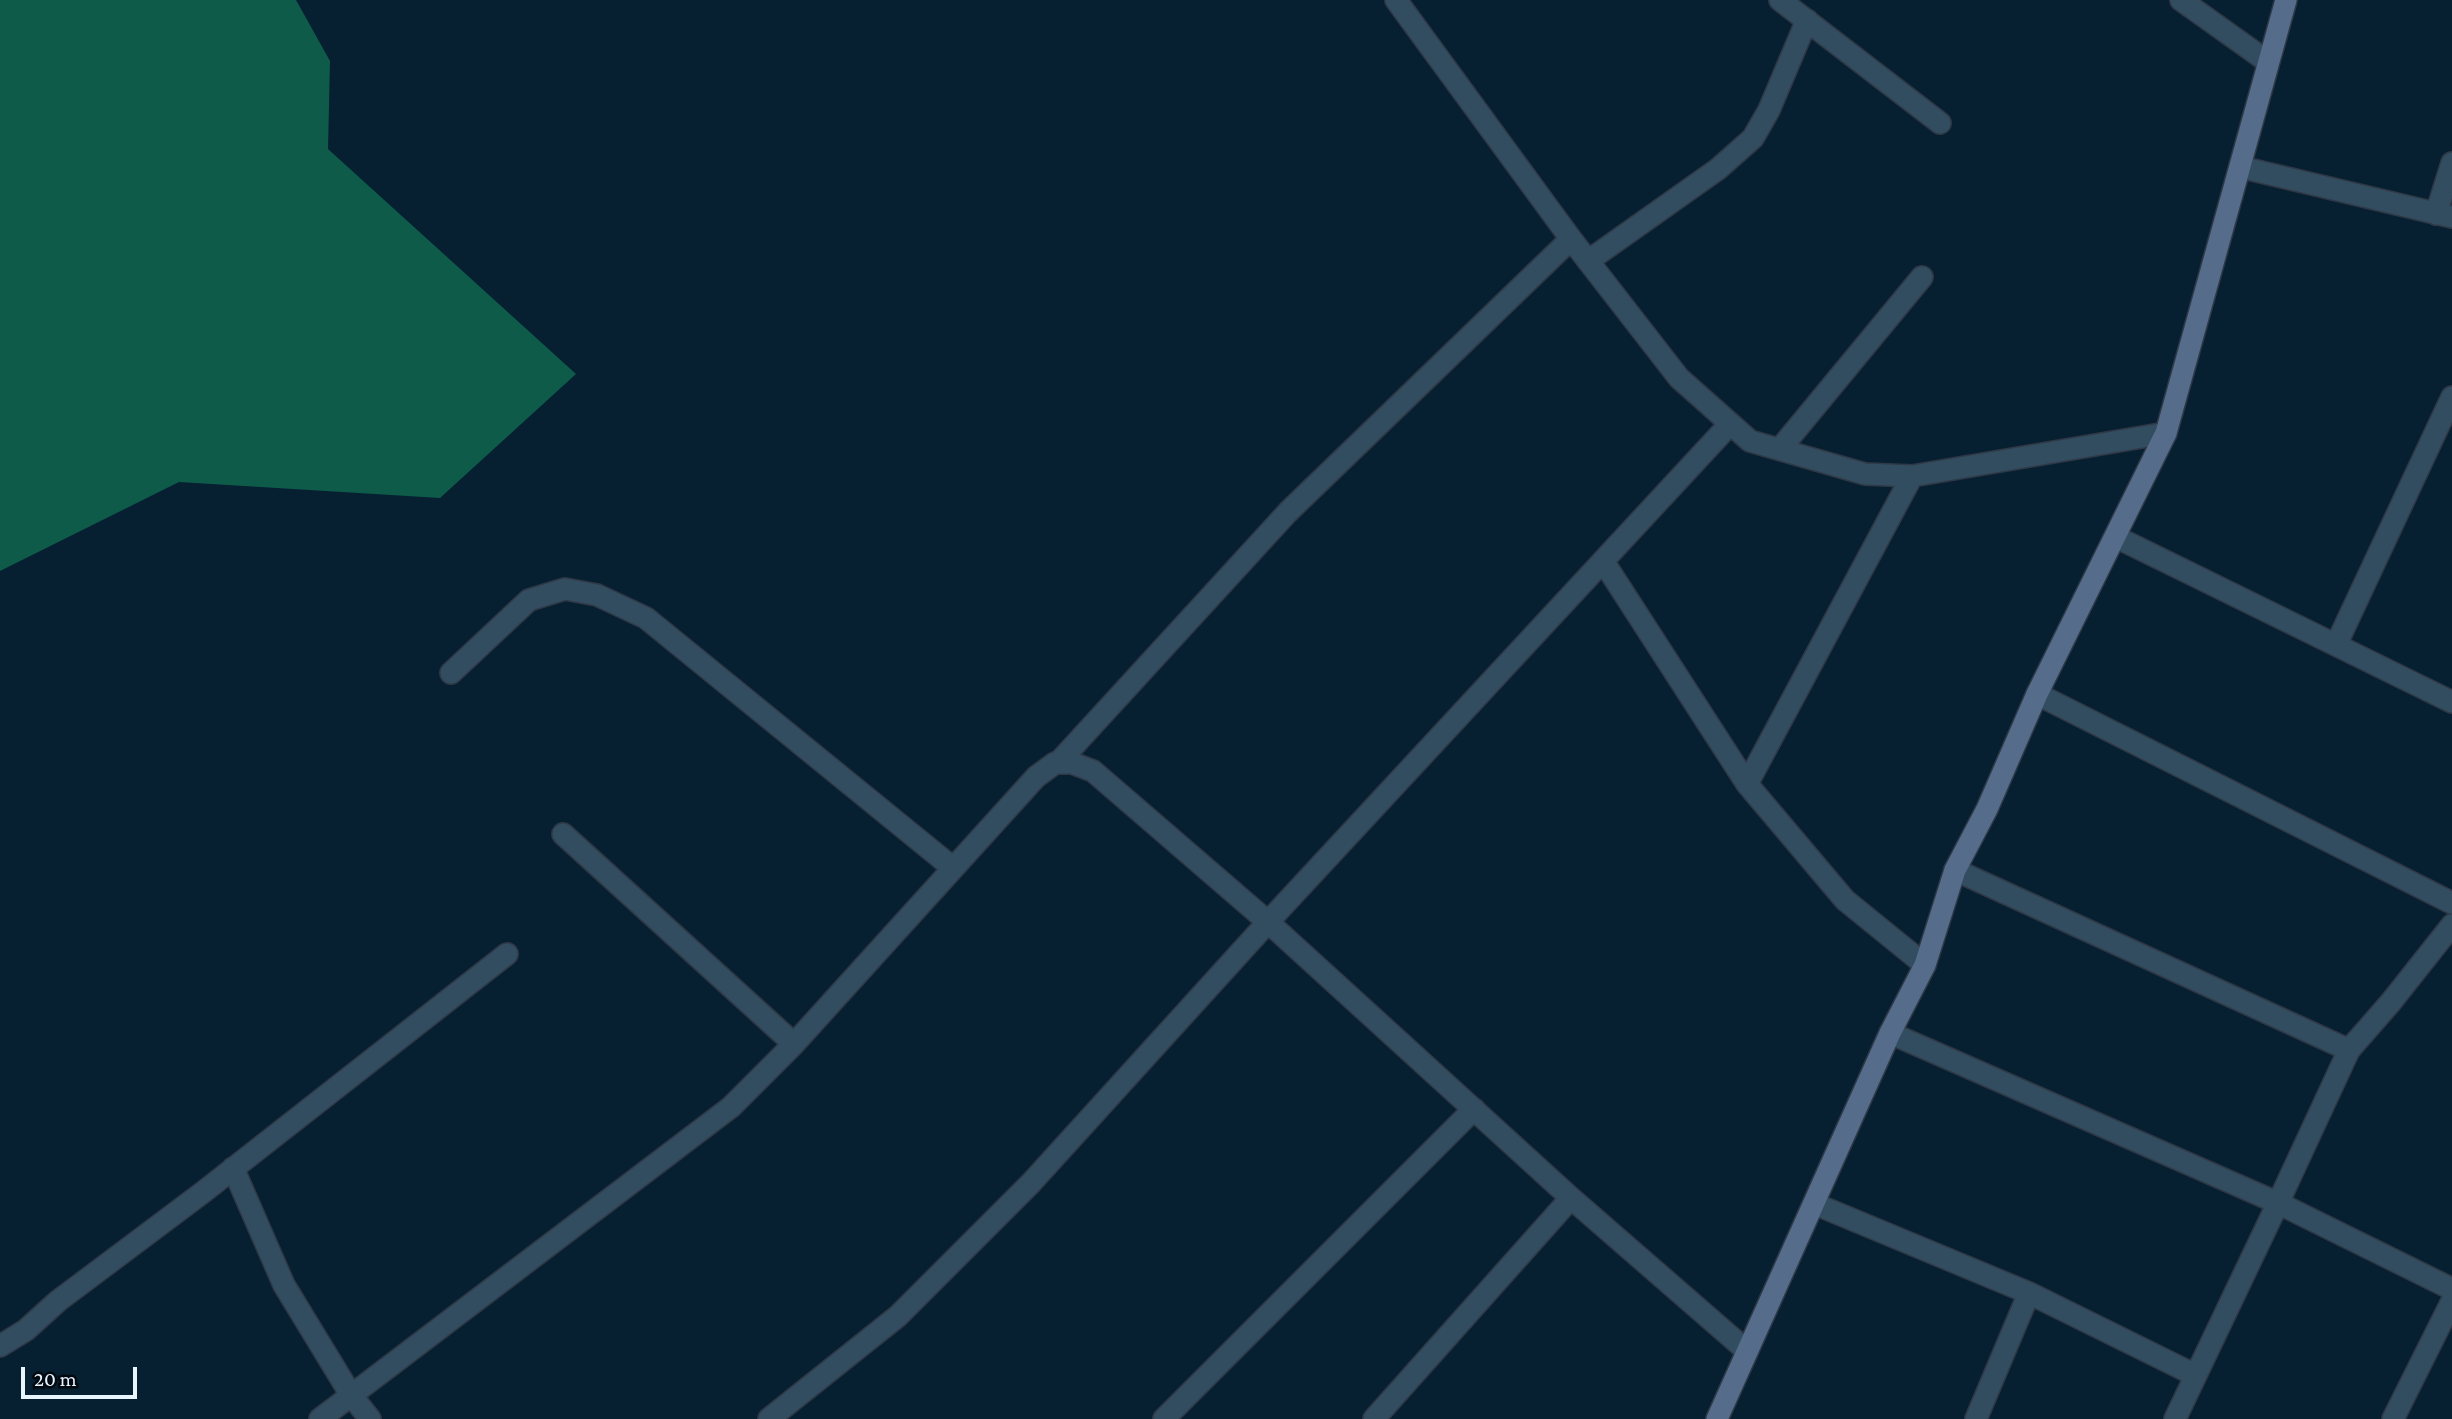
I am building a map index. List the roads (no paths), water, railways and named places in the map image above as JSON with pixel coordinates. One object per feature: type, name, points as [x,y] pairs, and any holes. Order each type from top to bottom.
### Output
[{"type":"street","points":[[1396,0],[1571,239],[1679,378],[1750,441],[1865,474],[1912,476],[2166,433]]},
{"type":"street","points":[[1780,0],[1940,123]]},
{"type":"street","points":[[2181,0],[2268,62]]},
{"type":"street","points":[[1717,1419],[1890,1033],[1925,965],[1955,870],[1987,810],[2037,694],[2166,433],[2286,0]]},
{"type":"street","points":[[1588,261],[1718,169],[1753,138],[1769,110],[1807,20]]},
{"type":"street","points":[[2240,167],[2444,215],[2452,163]]},
{"type":"street","points":[[1058,763],[1288,512],[1571,239]]},
{"type":"street","points":[[1780,449],[1922,277]]},
{"type":"street","points":[[2336,645],[2452,397]]},
{"type":"street","points":[[769,1419],[898,1316],[1031,1183],[1268,922],[1730,424]]},
{"type":"street","points":[[1747,784],[1912,476]]},
{"type":"street","points":[[2116,537],[2452,702]]},
{"type":"street","points":[[1602,561],[1747,784],[1845,901],[1925,965]]},
{"type":"street","points":[[451,673],[529,600],[565,589],[597,595],[646,618],[953,868]]},
{"type":"street","points":[[2037,694],[2452,903]]},
{"type":"street","points":[[320,1419],[731,1107],[794,1044],[1036,776],[1055,763],[1072,763],[1093,771],[1268,922],[1571,1198],[1747,1351]]},
{"type":"street","points":[[563,835],[794,1044]]},
{"type":"street","points":[[1955,870],[2349,1050]]},
{"type":"street","points":[[2175,1419],[2349,1050],[2452,925]]},
{"type":"street","points":[[0,1346],[26,1330],[58,1301],[507,954]]},
{"type":"street","points":[[1890,1033],[2278,1203],[2452,1289]]},
{"type":"street","points":[[1173,1416],[1474,1109]]},
{"type":"street","points":[[233,1168],[284,1285],[351,1395],[370,1419]]},
{"type":"street","points":[[1374,1419],[1571,1198]]},
{"type":"street","points":[[1815,1204],[2029,1293],[2195,1375]]},
{"type":"street","points":[[1976,1419],[2029,1293]]},
{"type":"street","points":[[2393,1419],[2452,1301]]}]
